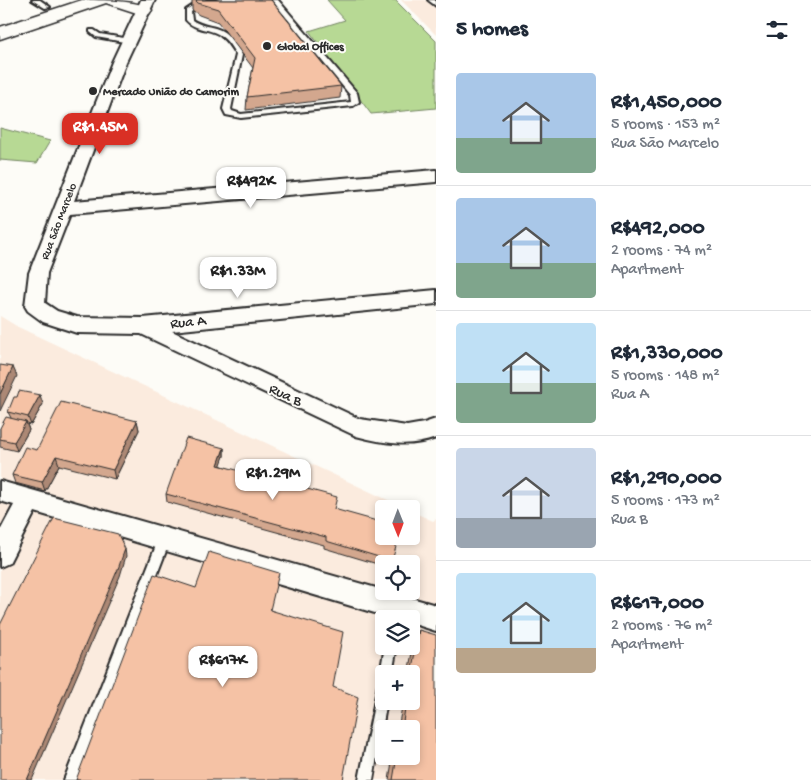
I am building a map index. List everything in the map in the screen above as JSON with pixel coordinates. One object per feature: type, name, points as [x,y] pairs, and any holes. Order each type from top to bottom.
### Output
[{"type":"main road","points":[[0,21],[41,3],[67,0]]},
{"type":"main road","points":[[0,32],[99,0]]},
{"type":"main road","points":[[113,0],[145,5]]},
{"type":"street","name":"Rua São Marcelo","points":[[35,306],[38,273],[112,80],[145,5]]},
{"type":"street","points":[[64,208],[129,204],[436,176]]},
{"type":"street","name":"Rua A","points":[[35,306],[50,318],[77,325],[143,326],[436,297]]},
{"type":"street","name":"Rua B","points":[[143,326],[356,427],[382,433],[405,435],[428,432],[436,428]]},
{"type":"street","points":[[0,491],[165,538],[388,610]]},
{"type":"street","points":[[0,555],[29,500]]},
{"type":"street","points":[[420,616],[436,618]]},
{"type":"lane","points":[[214,0],[192,7],[188,11],[189,20],[193,24],[221,32],[227,37],[239,55],[227,109],[229,113],[241,116],[353,104],[355,102],[354,95],[275,0]]},
{"type":"lane","points":[[431,0],[436,4]]},
{"type":"lane","points":[[92,32],[98,36],[130,41]]},
{"type":"lane","points":[[71,780],[165,538]]},
{"type":"lane","points":[[366,780],[379,710]]},
{"type":"shaded area","points":[[401,0],[436,0],[436,35]]},
{"type":"shaded area","points":[[0,316],[18,327],[388,500],[375,500],[375,545],[420,545],[420,515],[433,521],[436,519],[436,780],[0,780]]},
{"type":"green space","points":[[327,0],[395,0],[436,41],[436,108],[371,114],[309,31],[345,20]]},
{"type":"green space","points":[[0,128],[50,141],[37,163],[0,160]]},
{"type":"building","name":"Global Offices","points":[[195,0],[271,0],[341,86],[247,97],[255,58],[218,9],[198,3]]},
{"type":"building","points":[[0,365],[13,367],[0,394]]},
{"type":"building","points":[[19,391],[40,395],[28,417],[8,412],[14,397],[17,397]]},
{"type":"building","points":[[61,402],[137,421],[113,470],[56,456],[42,482],[12,475],[25,447],[37,450]]},
{"type":"building","points":[[6,417],[26,422],[14,442],[0,439],[0,428]]},
{"type":"building","points":[[186,438],[224,448],[218,465],[337,497],[334,509],[375,520],[375,545],[396,545],[394,555],[375,556],[326,541],[326,537],[166,494]]},
{"type":"building","points":[[54,518],[118,534],[125,549],[27,780],[0,780],[0,625]]},
{"type":"building","points":[[209,552],[279,573],[270,610],[343,632],[333,687],[358,697],[343,780],[76,780],[154,574],[196,588]]},
{"type":"building","points":[[420,630],[436,635],[436,780],[393,780],[396,765],[420,765],[420,720],[403,720],[405,710],[420,710],[420,665],[413,665],[414,655],[420,655]]},
{"type":"place","name":"Global Offices","points":[[267,46]]},
{"type":"place","name":"Mercado União do Camorim","points":[[93,91]]}]
